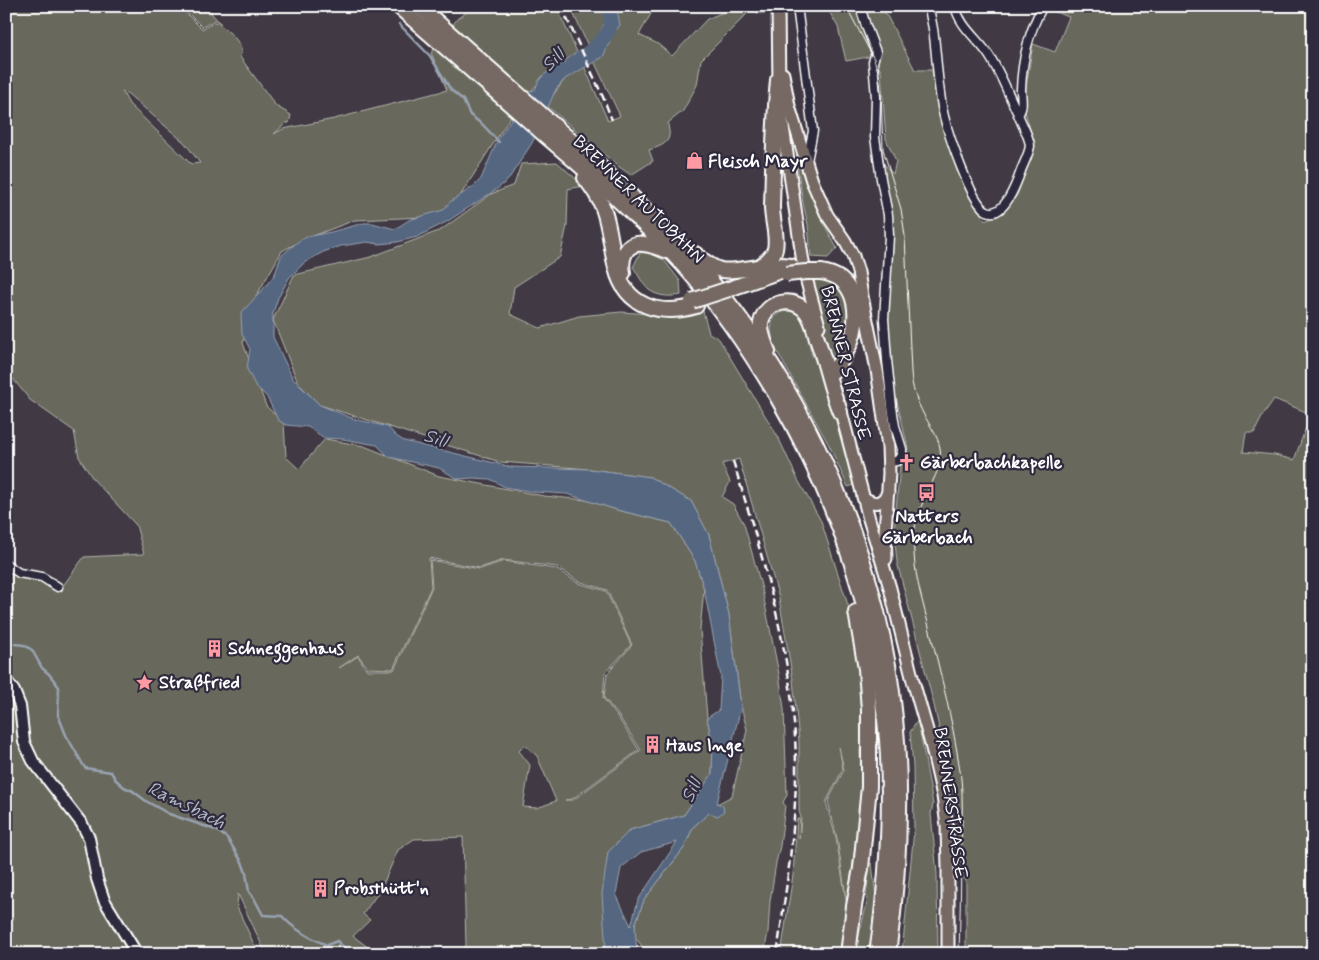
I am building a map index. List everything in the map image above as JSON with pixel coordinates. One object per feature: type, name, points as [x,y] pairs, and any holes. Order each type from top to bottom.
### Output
[{"type":"highway","name":"BRENNER AUTOBAHN","points":[[398,6],[452,45],[631,212],[705,274],[727,301],[799,410],[844,508],[863,563],[883,641],[895,715],[898,760],[898,854],[890,954]]},
{"type":"highway","name":"BRENNER AUTOBAHN","points":[[419,6],[452,45],[565,152],[605,187]]},
{"type":"highway","points":[[760,266],[773,254],[775,248],[772,210],[775,109],[778,80]]},
{"type":"highway","points":[[605,187],[605,213],[618,275],[630,295],[644,305],[658,310],[674,311],[731,291],[786,268],[804,264],[822,268],[835,267],[846,273],[862,296]]},
{"type":"highway","points":[[694,304],[667,306],[650,302],[636,292],[625,278],[622,267],[624,254],[630,247],[644,244],[674,248],[722,270],[760,266],[786,268]]},
{"type":"highway","name":"BRENNER AUTOBAHN","points":[[674,248],[738,334],[762,370],[793,424],[810,457],[835,515],[860,588],[874,648],[886,740],[889,820],[885,883],[877,954]]},
{"type":"highway","points":[[822,268],[842,282],[850,293],[855,310],[855,323],[849,346],[833,372]]},
{"type":"highway","points":[[774,370],[762,330],[762,319],[768,310],[777,304],[788,301],[794,302],[803,308],[810,317],[834,398],[840,412]]},
{"type":"highway","points":[[835,515],[859,625],[866,669],[869,710],[869,795],[861,868],[848,954]]},
{"type":"main road","name":"BRENNER STRASSE","points":[[778,7],[778,80],[783,132],[806,278],[833,372],[840,412],[863,497],[890,588]]},
{"type":"main road","name":"BRENNER STRASSE","points":[[778,48],[790,106],[812,181],[827,215],[853,256],[862,296]]},
{"type":"main road","points":[[862,296],[870,331],[887,437],[889,462],[885,545],[890,588]]},
{"type":"main road","points":[[863,497],[869,501],[877,502],[885,498],[888,493]]},
{"type":"main road","name":"BRENNERSTRASSE","points":[[890,588],[920,707],[934,782],[948,904],[948,954]]},
{"type":"main road","points":[[6,680],[14,691],[20,706],[24,742],[28,752],[86,831],[91,845],[101,893],[137,954]]},
{"type":"street","points":[[759,6],[760,8],[778,7]]},
{"type":"street","points":[[797,6],[813,131],[807,163]]},
{"type":"street","points":[[860,6],[866,26],[876,48],[873,62],[876,97],[875,137],[880,179],[888,215],[889,236],[884,319],[886,360],[895,426],[902,449],[902,454],[896,461],[889,462]]},
{"type":"street","points":[[929,6],[944,115],[964,176],[976,199],[985,210],[990,212],[1005,204],[1014,189],[1028,152],[1029,143],[1001,75],[988,53],[964,25],[955,6]]},
{"type":"street","points":[[1018,114],[1022,108],[1022,79],[1030,35],[1043,6]]},
{"type":"street","points":[[6,564],[19,572],[42,578],[58,587]]},
{"type":"green space","points":[[6,6],[179,6],[202,29],[215,22],[234,37],[240,45],[240,57],[276,106],[291,115],[289,123],[286,123],[274,134],[283,129],[334,119],[447,90],[431,53],[458,18],[475,6],[556,6],[577,52],[545,76],[518,105],[453,207],[424,217],[355,220],[305,239],[282,251],[254,300],[243,343],[266,406],[284,423],[286,457],[299,469],[325,439],[364,446],[439,476],[544,496],[586,500],[617,510],[671,523],[695,561],[704,589],[700,629],[707,718],[713,745],[712,774],[684,815],[630,830],[608,852],[607,954],[455,954],[462,953],[466,945],[463,837],[414,839],[398,850],[381,889],[363,914],[370,920],[353,936],[369,948],[405,949],[414,954],[266,954],[238,894],[237,907],[259,954],[6,954],[6,687],[10,692],[16,718],[24,702],[11,679],[6,674],[6,566],[62,587],[84,557],[144,554],[136,525],[93,479],[79,457],[74,431],[30,400],[6,370]],"holes":[[[122,91],[128,94],[185,143],[200,163],[191,164],[129,104]],[[429,558],[480,568],[503,560],[557,567],[578,581],[607,590],[632,645],[607,674],[604,698],[618,715],[641,750],[573,800],[565,800],[572,799],[639,750],[603,698],[605,673],[631,645],[606,591],[578,583],[556,569],[504,561],[480,569],[430,560],[432,587],[394,670],[367,670],[358,656],[339,668],[358,655],[368,668],[393,669],[431,587]],[[525,745],[537,756],[556,801],[537,808],[523,807],[530,765],[519,751]]]},
{"type":"green space","points":[[181,6],[209,6],[212,14],[221,24],[215,20],[202,27]]},
{"type":"green space","points":[[570,6],[604,6],[608,15],[595,44],[588,46]]},
{"type":"green space","points":[[616,6],[650,6],[652,12],[639,35],[658,44],[672,56],[707,19],[733,8],[733,6],[750,6],[745,16],[701,60],[697,85],[683,111],[668,123],[668,139],[661,146],[649,150],[653,161],[631,175],[546,105],[567,76],[584,66],[608,121],[620,116],[594,61]]},
{"type":"green space","points":[[826,6],[886,6],[884,10],[915,70],[932,70],[950,148],[965,185],[985,220],[1004,212],[1017,195],[1035,146],[1023,105],[1033,44],[1055,52],[1069,17],[1047,9],[1049,6],[1313,6],[1313,954],[966,954],[966,881],[958,870],[958,814],[934,705],[897,562],[894,532],[900,465],[908,448],[888,363],[885,314],[890,275],[880,160],[893,174],[896,161],[886,139],[881,71],[873,56],[846,61],[838,27]],"holes":[[[1274,399],[1311,414],[1294,460],[1275,455],[1243,452],[1246,433],[1254,433]]]},
{"type":"green space","points":[[557,162],[584,186],[568,189],[567,226],[560,257],[514,287],[510,314],[540,328],[579,316],[621,312],[664,315],[703,311],[709,333],[719,339],[778,437],[798,480],[821,521],[848,605],[858,658],[862,729],[860,752],[862,790],[847,903],[837,838],[828,801],[844,770],[839,747],[843,769],[826,802],[836,838],[847,906],[841,954],[781,954],[793,875],[797,819],[800,819],[799,839],[801,818],[799,811],[799,741],[793,680],[779,598],[739,459],[722,464],[730,482],[722,497],[733,504],[744,524],[762,589],[784,709],[787,795],[783,802],[785,806],[780,846],[770,901],[764,954],[648,954],[635,937],[635,925],[644,900],[684,848],[693,827],[717,804],[732,796],[747,730],[741,706],[729,615],[709,535],[691,501],[650,477],[590,469],[500,462],[320,405],[298,383],[273,320],[294,275],[371,257],[441,230],[491,194],[514,185],[521,164]]},
{"type":"green space","points":[[797,163],[799,163],[816,207],[837,248],[828,258],[811,257],[808,225]]},
{"type":"green space","points":[[642,249],[664,260],[680,281],[681,295],[661,295],[647,288],[633,267]]},
{"type":"green space","points":[[812,277],[828,278],[844,290],[850,309],[849,332],[833,363],[820,319]]},
{"type":"green space","points":[[790,311],[798,314],[804,323],[812,355],[822,371],[854,485],[848,487],[829,445],[773,344],[771,329],[773,318],[781,312]]},
{"type":"green space","points":[[918,720],[933,804],[931,814],[937,874],[938,954],[902,954],[914,830],[913,766],[910,732]]},
{"type":"green space","points":[[870,863],[872,864],[876,896],[869,954],[855,954],[868,899],[866,896]]},
{"type":"water","points":[[602,6],[616,6],[620,25],[613,34],[603,57],[565,79],[556,89],[532,143],[508,180],[448,221],[417,237],[397,242],[379,244],[367,242],[341,246],[323,252],[304,263],[289,278],[278,298],[273,313],[273,337],[293,379],[320,405],[354,419],[388,427],[396,436],[404,441],[511,467],[590,469],[650,477],[691,501],[709,535],[729,615],[741,707],[717,803],[723,806],[724,811],[718,816],[709,813],[693,827],[684,848],[644,900],[635,925],[637,954],[607,954],[606,951],[602,894],[608,852],[630,830],[684,815],[712,774],[713,745],[707,718],[719,710],[721,677],[704,589],[695,561],[671,523],[617,510],[567,494],[534,492],[505,487],[490,479],[458,479],[439,468],[389,457],[377,445],[324,438],[308,427],[286,425],[278,420],[267,397],[255,385],[247,369],[250,349],[242,334],[241,313],[275,274],[281,256],[300,240],[364,223],[372,223],[395,229],[409,220],[443,210],[450,202],[474,186],[481,179],[498,139],[530,91],[535,90],[540,79],[555,67],[582,55],[597,44],[605,28]],"holes":[[[677,842],[638,900],[631,926],[616,894],[621,868],[641,852]]]},
{"type":"waterway","name":"Sill","points":[[573,64],[594,47],[608,32],[611,22],[609,6]]},
{"type":"waterway","points":[[399,24],[430,56],[451,90],[463,100],[470,115],[483,125],[499,142]]},
{"type":"waterway","name":"Ramsbach","points":[[6,641],[24,645],[32,650],[42,668],[59,687],[58,715],[66,735],[85,768],[111,772],[124,787],[169,814],[216,830],[227,838],[242,862],[249,892],[263,915],[282,916],[308,936],[327,945],[337,941],[351,954]]},
{"type":"tram line","points":[[846,6],[874,59],[879,75],[883,149],[901,209],[905,236],[912,383],[919,404],[936,435],[940,448],[938,469],[923,502],[917,521],[914,547],[918,583],[946,697],[961,774],[959,954]]},
{"type":"railway","points":[[561,6],[612,120]]},
{"type":"railway","points":[[733,461],[777,616],[791,695],[795,735],[794,821],[777,954]]},
{"type":"place","name":"Fleisch Mayr","points":[[694,161]]},
{"type":"place","name":"Gärberbachkapelle","points":[[906,462]]},
{"type":"place","name":"Natters Gärberbach","points":[[927,493]]},
{"type":"place","name":"Schneggenhaus","points":[[214,648]]},
{"type":"place","name":"Straßfried","points":[[145,682]]},
{"type":"place","name":"Haus Inge","points":[[652,745]]},
{"type":"place","name":"Probsthütt'n","points":[[320,888]]}]
